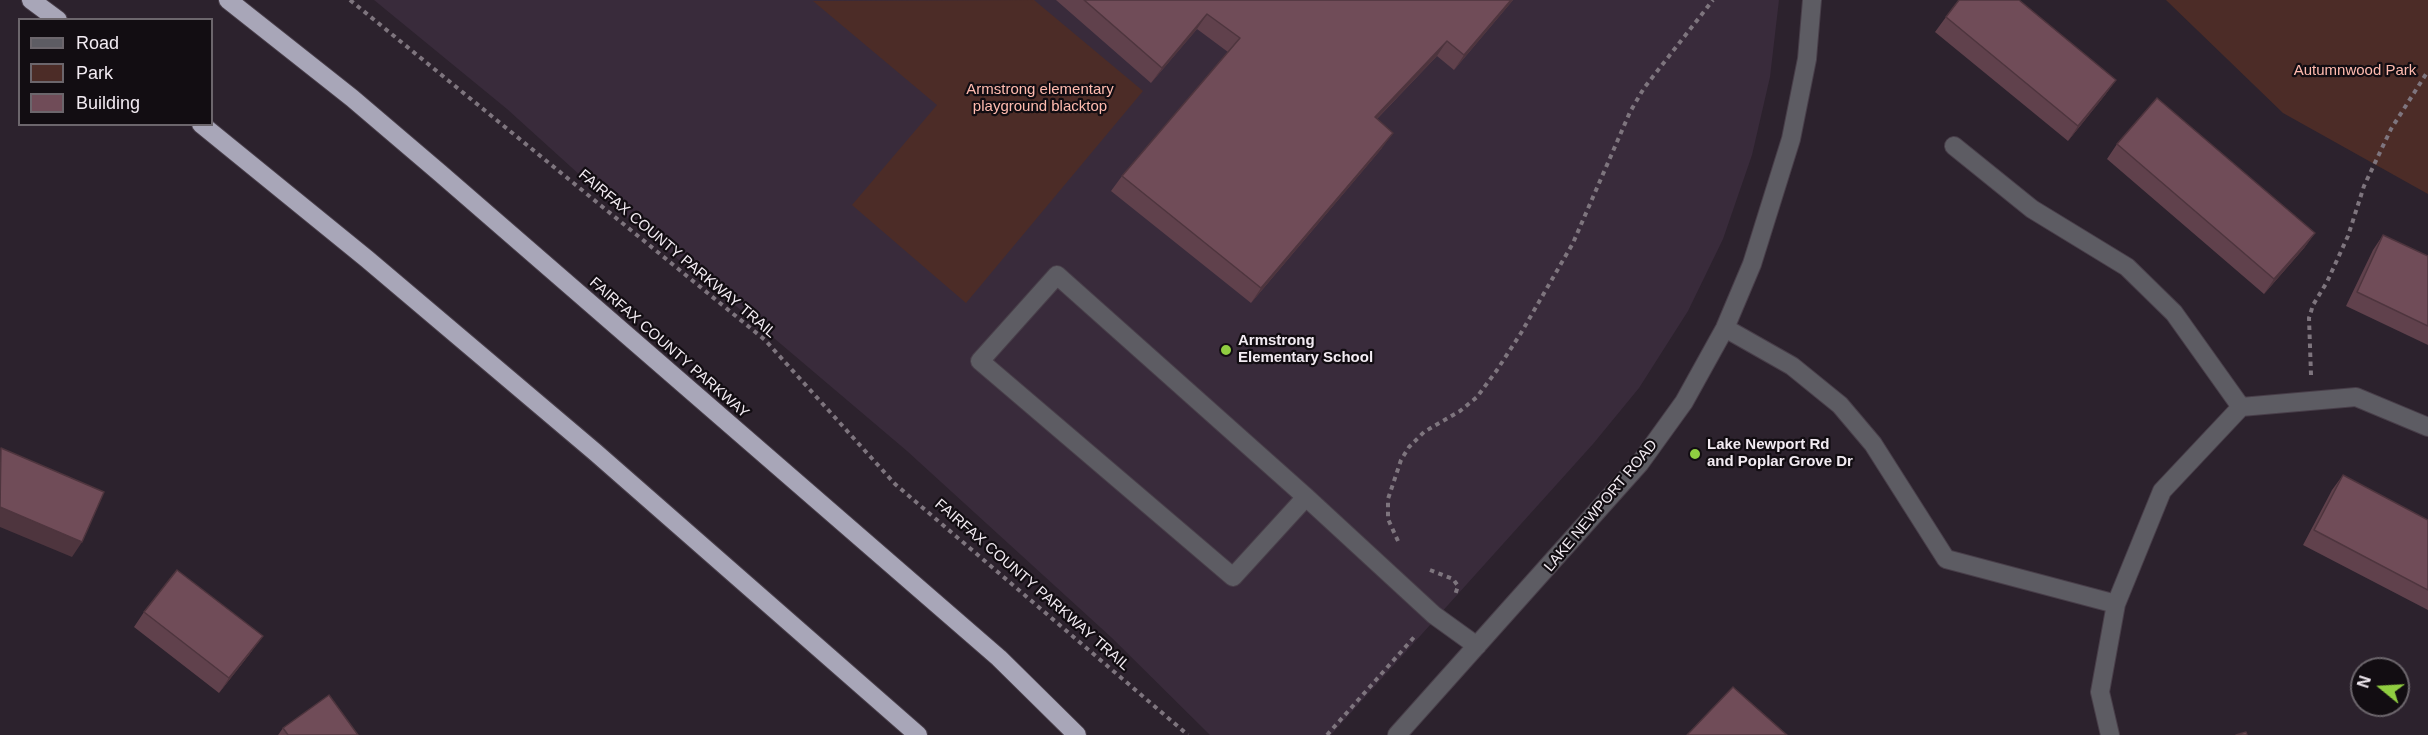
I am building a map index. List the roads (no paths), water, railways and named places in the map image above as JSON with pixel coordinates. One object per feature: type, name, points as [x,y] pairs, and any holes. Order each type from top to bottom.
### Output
[{"type":"highway","points":[[31,0],[55,18]]},
{"type":"highway","name":"FAIRFAX COUNTY PARKWAY","points":[[228,0],[352,98],[441,173],[999,658],[1077,735]]},
{"type":"highway","points":[[203,126],[367,259],[595,452],[918,735]]},
{"type":"street","name":"LAKE NEWPORT ROAD","points":[[1397,735],[1640,464],[1684,402],[1725,328],[1752,264],[1791,139],[1807,59],[1812,0]]},
{"type":"street","points":[[1954,146],[2032,209],[2127,267],[2174,313],[2241,407]]},
{"type":"street","points":[[1306,497],[1233,577],[980,361],[1057,275],[1306,497],[1434,615],[1477,646]]},
{"type":"street","points":[[1725,328],[1792,366],[1840,405],[1872,444],[1946,559],[2116,603]]},
{"type":"street","points":[[2110,735],[2100,692],[2116,603],[2162,491],[2241,407],[2356,397],[2428,427]]},
{"type":"place","name":"Armstrong Elementary School","points":[[1226,350]]},
{"type":"place","name":"Lake Newport Rd and Poplar Grove Dr","points":[[1695,454]]},
{"type":"park label","name":"Autumnwood Park","points":[[2355,71]]},
{"type":"park label","name":"Armstrong elementary playground blacktop","points":[[1040,98]]}]
